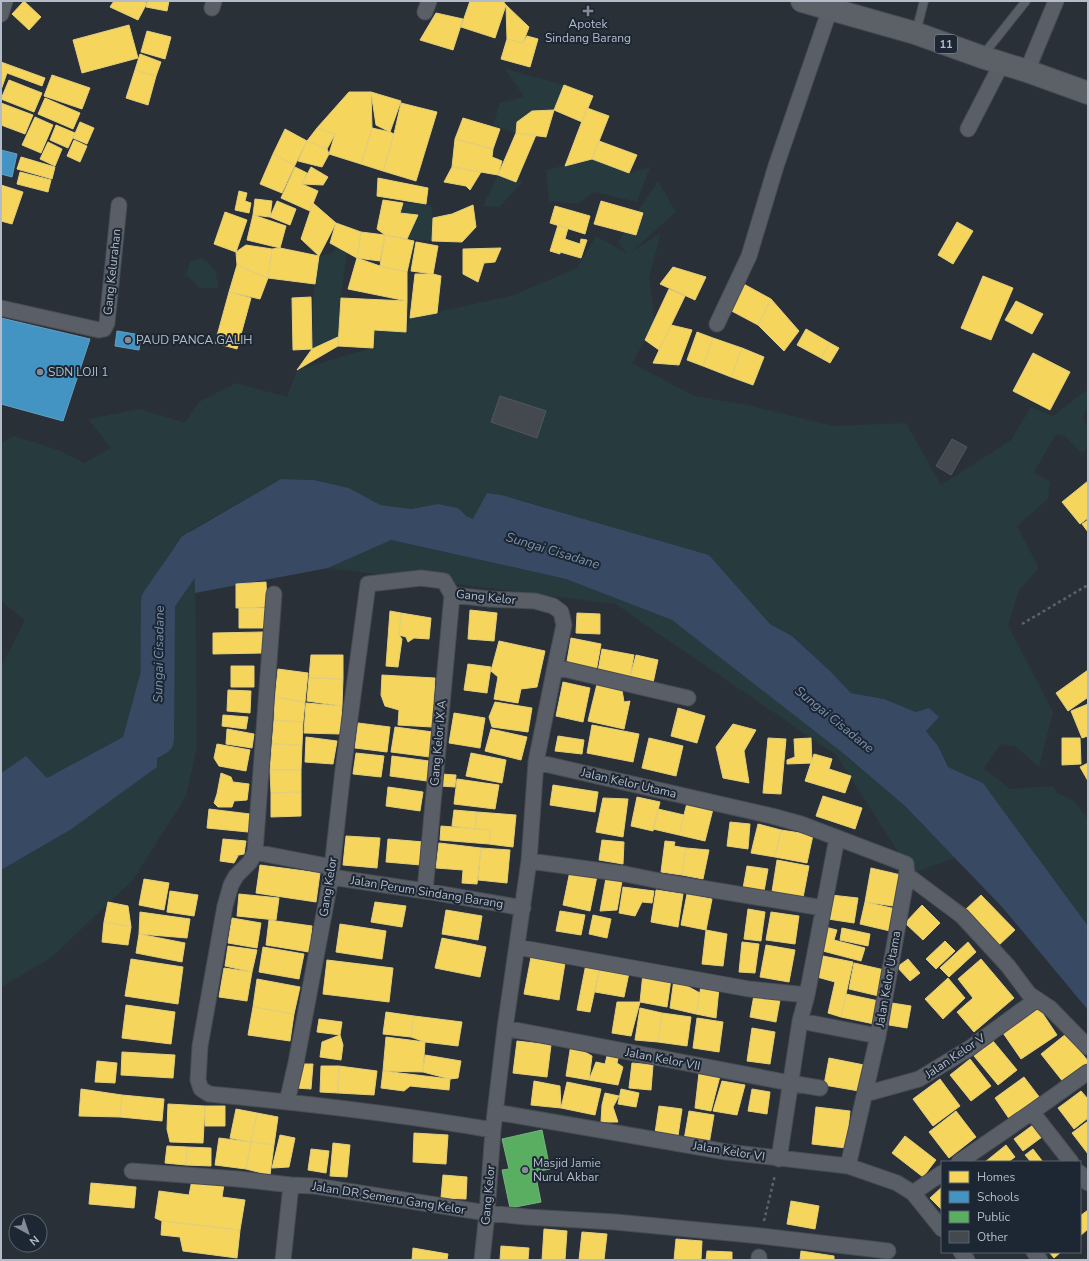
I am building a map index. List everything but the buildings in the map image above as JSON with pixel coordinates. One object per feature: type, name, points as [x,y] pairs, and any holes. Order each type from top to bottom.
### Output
[{"type":"main road","name":"11","points":[[802,1],[915,33],[1088,93]]},
{"type":"street","points":[[1,14],[5,1]]},
{"type":"street","points":[[1027,71],[1056,1]]},
{"type":"street","points":[[717,324],[749,256],[776,166],[830,9]]},
{"type":"street","points":[[968,129],[1002,63]]},
{"type":"street","name":"Gang Kelurahan","points":[[1,308],[99,330],[104,329],[107,323],[119,205]]},
{"type":"street","name":"Gang Kelor","points":[[288,1102],[331,872],[368,584],[421,578],[444,581],[452,595],[489,599],[535,601],[553,606],[561,612],[564,625],[554,667],[536,762],[529,861],[505,1028],[495,1112],[482,1260]]},
{"type":"street","points":[[274,594],[255,852],[250,862],[236,876],[231,885],[225,906],[200,1046],[198,1080],[201,1089],[209,1094],[426,1119],[493,1130]]},
{"type":"street","name":"Gang Kelor IX A","points":[[425,891],[452,595]]},
{"type":"street","points":[[554,667],[688,698]]},
{"type":"street","name":"Jalan Kelor Utama","points":[[536,762],[772,816],[801,824],[906,864],[907,875],[878,1036],[848,1166]]},
{"type":"street","points":[[779,1159],[800,1021],[837,838]]},
{"type":"street","name":"Jalan Perum Sindang Barang","points":[[255,852],[331,872],[425,891],[523,908]]},
{"type":"street","points":[[529,861],[625,874],[823,908]]},
{"type":"street","points":[[907,875],[962,916],[1008,966],[1029,994],[1050,1008],[1088,1047]]},
{"type":"street","points":[[516,947],[749,989],[806,995]]},
{"type":"street","name":"Jalan Kelor V","points":[[865,1094],[919,1079],[970,1048],[1036,1000]]},
{"type":"street","points":[[800,1021],[878,1036]]},
{"type":"street","name":"Jalan Kelor VII","points":[[505,1028],[820,1088]]},
{"type":"street","points":[[963,1161],[1088,1072]]},
{"type":"street","name":"Jalan Kelor VI","points":[[495,1112],[594,1130],[779,1159],[848,1166],[897,1183],[913,1193],[941,1228]]},
{"type":"street","points":[[1032,1112],[1070,1161]]},
{"type":"street","name":"Jalan DR Semeru Gang Kelor","points":[[132,1171],[315,1186],[487,1213],[615,1222],[761,1236],[888,1251]]},
{"type":"street","points":[[913,1193],[941,1174]]},
{"type":"street","points":[[1081,1174],[1088,1183]]},
{"type":"street","points":[[283,1260],[290,1185]]},
{"type":"lane","points":[[915,33],[924,1]]},
{"type":"lane","points":[[982,57],[1022,2]]},
{"type":"path","points":[[1022,624],[1088,586]]},
{"type":"path","points":[[761,1236],[779,1159]]},
{"type":"green space","points":[[505,69],[564,85],[554,110],[532,111],[516,133],[493,125],[500,103],[524,97]]},
{"type":"green space","points":[[592,159],[629,173],[650,167],[637,202],[594,192],[578,204],[549,201],[546,170]]},
{"type":"green space","points":[[498,175],[523,181],[500,207],[483,206]]},
{"type":"green space","points":[[658,181],[676,212],[631,252],[661,233],[649,278],[655,323],[632,363],[694,396],[748,405],[833,426],[906,423],[941,485],[1011,440],[1031,407],[1053,416],[1088,389],[1088,407],[1082,417],[1088,426],[1088,447],[1082,453],[1065,436],[1056,434],[1034,472],[1050,482],[1048,499],[1017,526],[1039,568],[1019,590],[1008,625],[1053,712],[1039,767],[1015,746],[1001,744],[984,768],[1010,789],[1053,786],[1057,793],[1074,801],[1088,820],[1088,926],[983,783],[948,767],[938,746],[926,731],[916,712],[884,699],[851,693],[830,671],[792,636],[770,624],[709,555],[520,500],[487,493],[474,519],[466,516],[458,508],[438,504],[411,509],[377,505],[349,488],[310,479],[281,479],[181,536],[153,582],[144,660],[123,737],[47,778],[26,756],[1,773],[1,667],[25,620],[2,602],[1,603],[1,443],[14,436],[58,450],[84,463],[111,448],[88,419],[140,409],[185,423],[199,402],[236,383],[287,397],[297,370],[372,348],[374,330],[406,332],[410,318],[514,295],[577,268],[596,236],[627,253],[618,242]]},
{"type":"green space","points":[[403,203],[431,205],[433,218],[432,241],[407,239],[418,215],[400,213]]},
{"type":"green space","points":[[337,247],[347,250],[338,337],[312,349],[313,296],[319,256],[331,254]]},
{"type":"green space","points":[[202,257],[215,270],[219,288],[200,288],[186,275],[190,262]]},
{"type":"green space","points":[[390,540],[566,579],[672,620],[844,754],[905,806],[955,858],[907,875],[906,864],[836,755],[615,604],[328,568]]},
{"type":"green space","points":[[195,548],[197,747],[186,796],[133,880],[51,958],[1,987],[1,870],[70,830],[157,739],[158,601]]},
{"type":"water","points":[[281,479],[314,480],[349,488],[380,505],[411,509],[438,504],[458,508],[466,516],[473,519],[487,493],[501,495],[709,555],[770,624],[792,636],[830,671],[851,693],[884,699],[916,712],[929,708],[939,717],[926,731],[938,746],[948,767],[983,783],[1088,926],[1088,1010],[1003,908],[905,806],[844,754],[672,620],[566,579],[391,540],[328,568],[195,593],[194,549],[158,601],[157,767],[70,830],[1,870],[1,773],[26,756],[47,778],[123,737],[144,660],[153,582],[181,537]]},
{"type":"waterway","name":"Sungai Cisadane","points":[[117,760],[157,739],[158,601],[195,548],[239,542]]},
{"type":"waterway","name":"Sungai Cisadane","points":[[1014,880],[1047,914],[1088,970]]},
{"type":"place","name":"Apotek Sindang Barang","points":[[588,11]]},
{"type":"place","name":"PAUD PANCA GALIH","points":[[128,340]]},
{"type":"place","name":"SDN LOJI 1","points":[[40,372]]},
{"type":"place","name":"Masjid Jamie Nurul Akbar","points":[[525,1170]]}]
